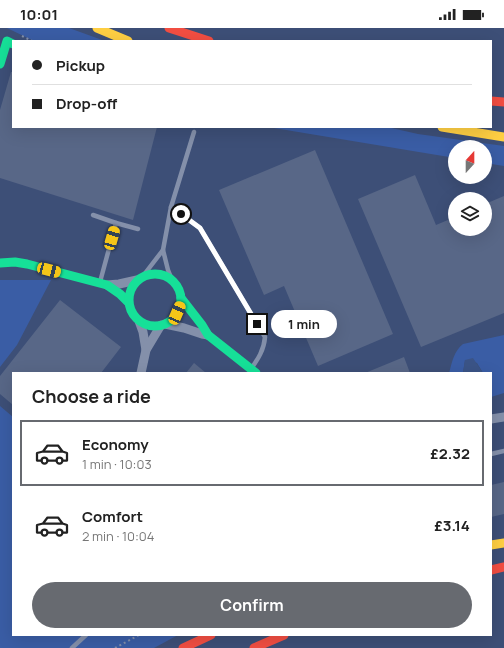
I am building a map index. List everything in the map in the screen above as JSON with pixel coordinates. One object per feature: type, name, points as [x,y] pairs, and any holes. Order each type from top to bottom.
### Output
[{"type":"main road","points":[[97,28],[126,40]]},
{"type":"main road","points":[[169,28],[206,40]]},
{"type":"main road","points":[[0,64],[7,41]]},
{"type":"main road","points":[[492,101],[504,102]]},
{"type":"main road","points":[[448,128],[504,137]]},
{"type":"main road","points":[[0,264],[15,262],[27,264],[103,285],[120,294],[128,302],[134,316],[139,321],[149,326],[163,325],[172,320],[180,306],[181,298]]},
{"type":"main road","points":[[128,302],[132,286],[140,278],[158,274],[172,280],[176,285],[181,298],[189,310],[204,326],[208,335],[253,371]]},
{"type":"main road","points":[[492,545],[504,543]]},
{"type":"main road","points":[[492,570],[504,567]]},
{"type":"main road","points":[[183,648],[209,636]]},
{"type":"main road","points":[[254,648],[282,636]]},
{"type":"street","points":[[103,285],[119,284],[140,278]]},
{"type":"street","points":[[139,321],[143,332],[146,350],[141,372]]},
{"type":"street","points":[[146,350],[163,325],[184,328],[208,335]]},
{"type":"street","points":[[492,420],[504,417]]},
{"type":"lane","points":[[172,280],[163,250],[171,207],[194,132]]},
{"type":"lane","points":[[171,207],[200,228],[265,337],[265,345],[253,371]]},
{"type":"lane","points":[[94,215],[138,229]]},
{"type":"lane","points":[[103,285],[116,223]]},
{"type":"lane","points":[[140,278],[163,250]]},
{"type":"lane","points":[[492,454],[504,451]]},
{"type":"lane","points":[[72,648],[85,636]]},
{"type":"path","points":[[115,648],[137,636]]},
{"type":"shaded area","points":[[7,28],[69,28],[102,40],[32,40]]},
{"type":"shaded area","points":[[274,128],[391,128],[418,134],[461,140],[448,140],[448,157]]},
{"type":"shaded area","points":[[492,144],[504,146],[504,166],[492,164]]},
{"type":"shaded area","points":[[0,280],[51,280],[17,345],[0,367]]},
{"type":"shaded area","points":[[504,335],[504,393],[492,397],[492,372],[482,372],[477,363],[465,360],[463,372],[449,372],[455,353],[463,344]]},
{"type":"shaded area","points":[[473,358],[482,372],[463,372],[465,360]]},
{"type":"shaded area","points":[[0,406],[12,416],[12,636],[176,636],[154,648],[0,648]]},
{"type":"building","points":[[12,72],[12,128],[157,128],[133,220],[0,178],[0,110]]},
{"type":"building","points":[[315,150],[393,334],[318,366],[284,286],[264,295],[219,190]]},
{"type":"building","points":[[415,175],[436,225],[448,220],[448,236],[492,236],[492,201],[504,196],[504,313],[421,347],[358,199]]},
{"type":"building","points":[[60,300],[121,347],[102,372],[12,372],[12,404],[0,394],[0,376]]},
{"type":"building","points":[[404,357],[410,372],[367,372]]},
{"type":"building","points":[[194,363],[205,372],[187,372]]},
{"type":"building","points":[[504,482],[504,514],[492,517],[492,485]]},
{"type":"traffic: fast","points":[[0,64],[7,41],[12,44]]},
{"type":"traffic: fast","points":[[0,263],[15,262],[27,264],[107,285],[128,302]]},
{"type":"traffic: fast","points":[[150,274],[160,274],[174,281],[181,295],[181,300],[181,305],[174,319],[160,326],[150,326],[140,322],[133,315],[129,305],[129,295],[133,285],[140,278],[150,274]]},
{"type":"traffic: fast","points":[[181,298],[208,335],[255,372]]},
{"type":"traffic: slow","points":[[97,28],[126,40]]},
{"type":"traffic: slow","points":[[448,128],[504,137]]},
{"type":"traffic: slow","points":[[492,545],[504,543]]},
{"type":"traffic: jam","points":[[169,28],[206,40]]},
{"type":"traffic: jam","points":[[492,101],[504,102]]},
{"type":"traffic: jam","points":[[492,570],[504,567]]},
{"type":"traffic: jam","points":[[183,648],[209,636]]},
{"type":"traffic: jam","points":[[254,648],[282,636]]},
{"type":"route","points":[[181,214],[200,228],[257,324]]}]
